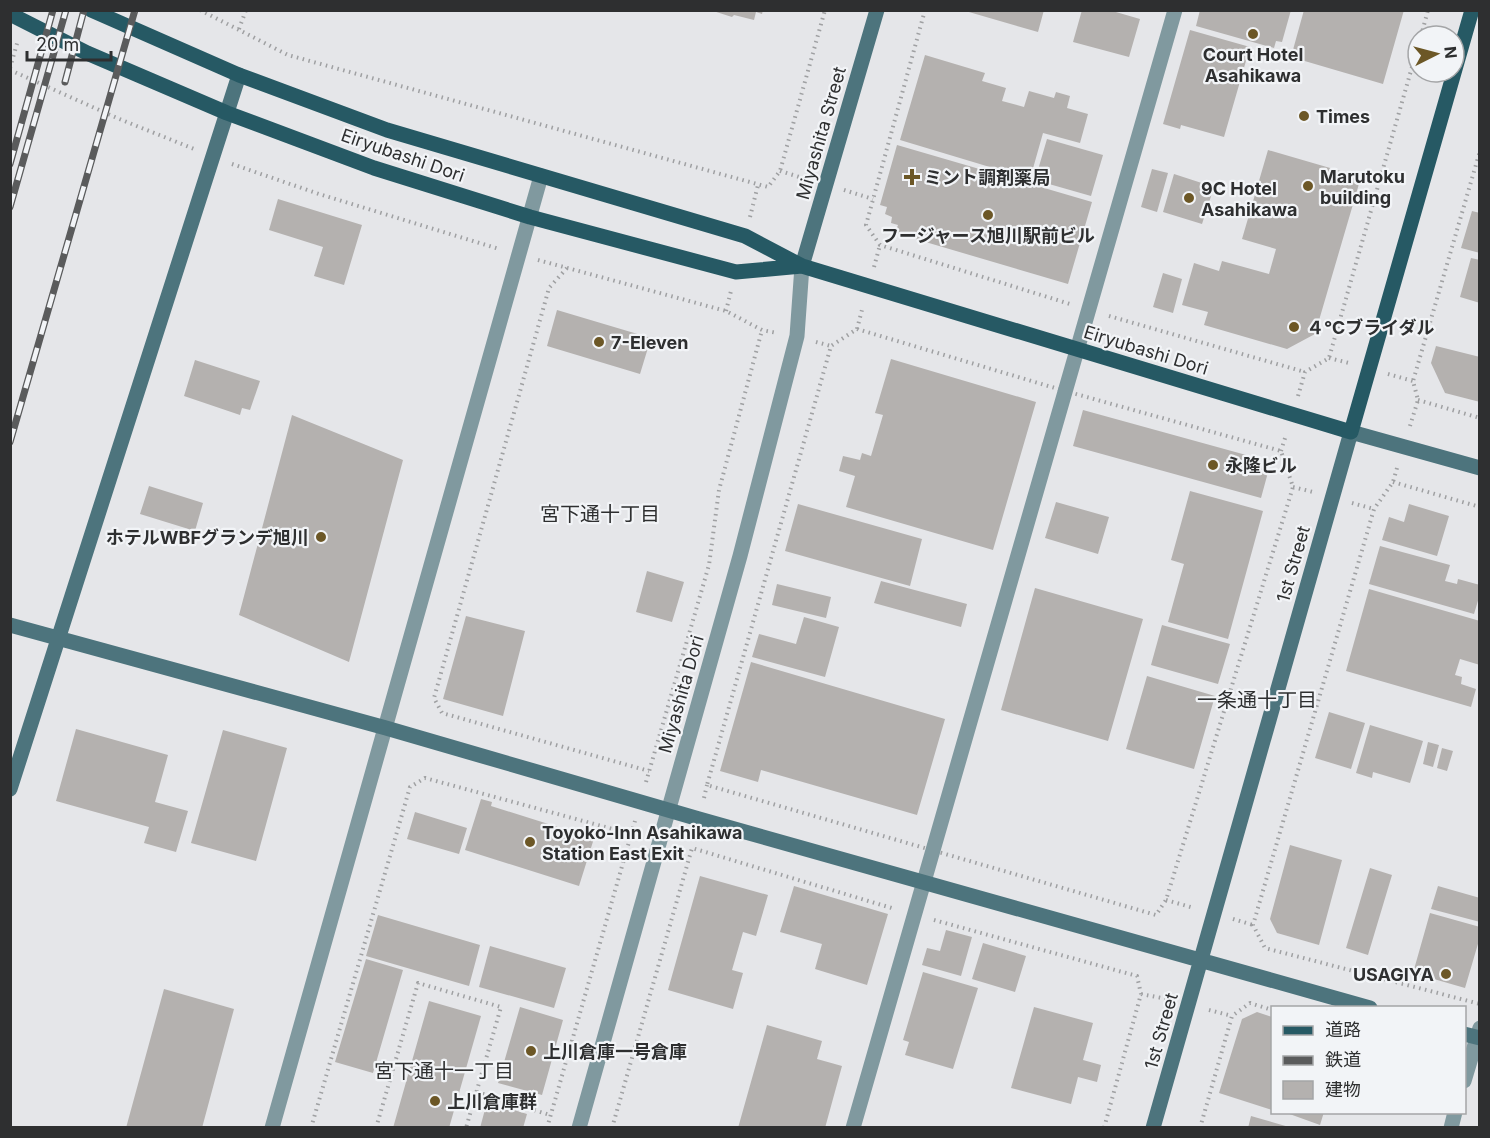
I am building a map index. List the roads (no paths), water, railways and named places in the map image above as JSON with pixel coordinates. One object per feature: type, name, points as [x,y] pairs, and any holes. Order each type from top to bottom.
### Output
[{"type":"main road","name":"Eiryubashi Dori","points":[[91,10],[239,75],[387,130],[745,236],[802,266],[1351,432]]},
{"type":"main road","name":"1st Street","points":[[1351,432],[1472,10]]},
{"type":"main road","name":"Eiryubashi Dori","points":[[10,14],[87,53],[227,113],[374,168],[530,217],[736,272],[802,266]]},
{"type":"street","name":"Miyashita Street","points":[[802,266],[877,10]]},
{"type":"street","points":[[853,1128],[1174,10]]},
{"type":"street","points":[[10,789],[239,75]]},
{"type":"street","points":[[272,1128],[541,176]]},
{"type":"street","name":"Miyashita Dori","points":[[579,1128],[740,556],[797,336],[802,266]]},
{"type":"street","name":"Eiryubashi Dori","points":[[1351,432],[1479,468]]},
{"type":"street","name":"1st Street","points":[[1153,1128],[1351,432]]},
{"type":"street","points":[[10,625],[386,728],[1363,1006]]},
{"type":"street","points":[[1466,1072],[1475,1034]]},
{"type":"railway","points":[[10,164],[53,10]]},
{"type":"railway","points":[[10,207],[66,10]]},
{"type":"railway","points":[[65,82],[84,10]]},
{"type":"railway","points":[[10,442],[135,10]]},
{"type":"place","name":"Court Hotel Asahikawa","points":[[1253,34]]},
{"type":"place","name":"Times","points":[[1304,116]]},
{"type":"place","name":"ミント調剤薬局","points":[[912,177]]},
{"type":"place","name":"Marutoku building","points":[[1308,186]]},
{"type":"place","name":"9C Hotel Asahikawa","points":[[1189,198]]},
{"type":"place","name":"フージャース旭川駅前ビル","points":[[988,215]]},
{"type":"place","name":"４℃ブライダル","points":[[1294,327]]},
{"type":"place","name":"7-Eleven","points":[[599,342]]},
{"type":"place","name":"永隆ビル","points":[[1213,465]]},
{"type":"place","name":"ホテルWBFグランデ旭川","points":[[321,537]]},
{"type":"place","name":"Toyoko-Inn Asahikawa Station East Exit","points":[[530,842]]},
{"type":"place","name":"USAGIYA","points":[[1446,974]]},
{"type":"place","name":"上川倉庫一号倉庫","points":[[531,1051]]},
{"type":"place","name":"上川倉庫群","points":[[435,1101]]},
{"type":"district","name":"宮下通十丁目","points":[[600,514]]},
{"type":"district","name":"一条通十丁目","points":[[1257,700]]},
{"type":"district","name":"宮下通十一丁目","points":[[444,1071]]}]
